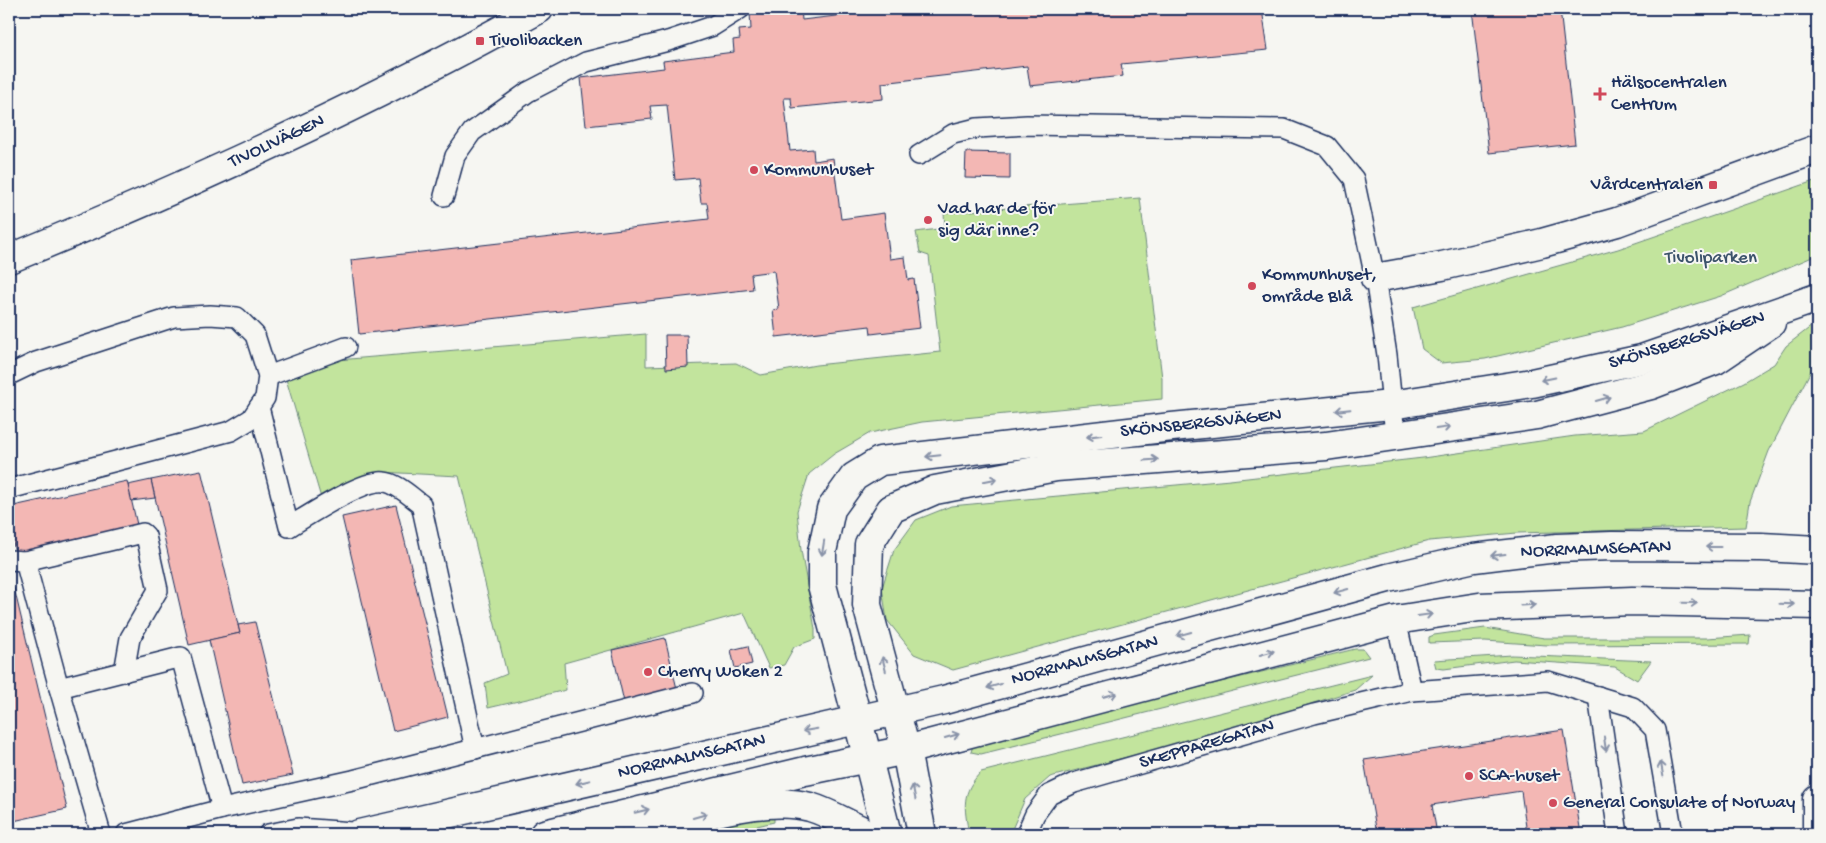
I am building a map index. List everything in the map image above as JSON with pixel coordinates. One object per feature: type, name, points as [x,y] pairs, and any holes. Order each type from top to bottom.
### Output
[{"type":"street","name":"TIVOLIVÄGEN","points":[[9,259],[97,223],[298,134],[480,42],[539,9]]},
{"type":"street","points":[[1375,278],[1442,266],[1533,245],[1617,222],[1817,148]]},
{"type":"street","name":"SKÖNSBERGSVÄGEN","points":[[868,759],[822,585],[822,552],[831,509],[854,477],[880,461],[1172,427],[1391,405],[1532,383],[1642,359],[1709,334],[1807,302]]},
{"type":"street","name":"SKÖNSBERGSVÄGEN","points":[[906,750],[867,605],[869,544],[891,509],[935,490],[1056,467],[1326,446],[1537,415],[1652,385],[1716,360],[1807,302]]},
{"type":"street","name":"NORRMALMSGATAN","points":[[362,834],[796,732],[896,711],[1388,578],[1474,558],[1557,548],[1612,546],[1761,547],[1817,550]]},
{"type":"street","name":"NORRMALMSGATAN","points":[[544,834],[805,771],[906,750],[1396,620],[1479,607],[1632,601],[1817,605]]},
{"type":"street","points":[[906,750],[922,834]]},
{"type":"street","points":[[868,759],[886,834]]},
{"type":"street","points":[[1817,798],[1817,834]]},
{"type":"street","points":[[636,834],[720,811],[783,803],[811,807],[860,829],[863,834]]},
{"type":"lane","points":[[444,196],[455,156],[472,132],[528,92],[586,62],[668,41],[704,29],[740,9]]},
{"type":"lane","points":[[919,155],[952,134],[977,128],[1027,125],[1284,129],[1327,146],[1354,179],[1375,278],[1388,355],[1395,435]]},
{"type":"lane","points":[[9,375],[36,362],[174,317],[210,315],[237,317],[255,335],[268,376],[265,398],[259,407],[251,418],[231,431],[9,489]]},
{"type":"lane","points":[[268,376],[346,347]]},
{"type":"lane","points":[[259,407],[289,527],[361,487],[384,482],[404,491],[421,504],[475,749]]},
{"type":"lane","points":[[100,834],[59,688],[17,561],[143,533],[146,536],[158,590],[130,638],[124,672]]},
{"type":"lane","points":[[1396,620],[1412,692]]},
{"type":"lane","points":[[59,688],[181,657],[222,809]]},
{"type":"lane","name":"SKEPPAREGATAN","points":[[1026,834],[1035,814],[1049,794],[1074,783],[1314,714],[1412,692],[1548,681],[1632,707],[1655,730],[1673,834]]},
{"type":"lane","points":[[126,834],[222,809],[475,749],[693,693]]},
{"type":"lane","points":[[1598,696],[1618,834]]},
{"type":"lane","points":[[268,834],[298,828],[362,834]]},
{"type":"green space","name":"Tivoliparken","points":[[1817,180],[1817,255],[1721,296],[1622,327],[1485,359],[1441,363],[1422,349],[1413,307],[1618,249]]},
{"type":"green space","points":[[1140,198],[1162,378],[1162,399],[922,422],[870,433],[834,454],[809,474],[797,511],[815,639],[794,647],[784,665],[769,668],[744,613],[564,663],[566,690],[488,708],[485,683],[507,674],[459,476],[380,472],[321,498],[286,379],[326,361],[646,334],[646,366],[736,363],[761,375],[816,365],[940,352],[929,256],[920,253],[916,232],[945,228],[944,213]]},
{"type":"green space","points":[[1817,322],[1817,359],[1769,451],[1750,502],[1746,527],[1517,533],[1429,541],[953,670],[914,654],[887,620],[882,588],[894,550],[916,520],[951,506],[1230,480],[1423,458],[1575,436],[1644,431],[1744,382],[1774,364],[1786,346]]},
{"type":"green space","points":[[1485,628],[1544,638],[1707,638],[1750,635],[1749,644],[1547,645],[1485,641],[1429,643],[1429,637],[1434,635]]},
{"type":"green space","points":[[1355,649],[1363,649],[1369,657],[981,754],[971,752],[973,745],[985,740]]},
{"type":"green space","points":[[1512,655],[1651,661],[1637,680],[1615,667],[1514,660],[1444,669],[1436,668],[1434,660]]},
{"type":"green space","points":[[1372,675],[1355,690],[1205,737],[1050,777],[1025,799],[1010,834],[969,834],[965,808],[967,794],[981,772]]},
{"type":"green space","points":[[774,815],[774,822],[723,834],[674,834],[739,819]]},
{"type":"building","name":"Kommunhuset","points":[[801,9],[802,20],[895,9],[1262,9],[1268,50],[1121,64],[1123,76],[1030,86],[1027,66],[882,83],[883,99],[792,108],[791,98],[784,98],[790,151],[813,149],[814,161],[833,158],[841,219],[884,213],[890,259],[905,257],[908,280],[914,279],[920,328],[871,334],[870,326],[776,337],[773,310],[779,309],[774,271],[751,274],[753,289],[359,334],[351,260],[709,219],[707,203],[701,203],[698,178],[675,180],[667,105],[650,106],[652,119],[586,126],[581,78],[664,68],[663,61],[734,52],[733,40],[740,39],[739,30],[751,29],[750,13]]},
{"type":"building","points":[[1472,9],[1560,9],[1575,144],[1489,153]]},
{"type":"building","points":[[966,152],[1010,153],[1010,179],[965,178]]},
{"type":"building","points":[[665,335],[687,335],[688,367],[666,369]]},
{"type":"building","points":[[201,470],[240,633],[189,645],[151,480]]},
{"type":"building","points":[[151,480],[155,498],[131,501],[128,485]]},
{"type":"building","points":[[127,481],[138,529],[16,557],[9,523],[9,507]]},
{"type":"building","points":[[396,505],[448,717],[393,731],[342,517]]},
{"type":"building","points":[[14,588],[67,809],[9,822],[9,589]]},
{"type":"building","points":[[255,622],[293,775],[242,785],[209,640],[240,633],[238,625]]},
{"type":"building","points":[[665,638],[677,689],[624,702],[612,650]]},
{"type":"building","points":[[748,646],[752,664],[735,668],[731,650]]},
{"type":"building","name":"SCA-huset","points":[[1564,730],[1581,834],[1527,834],[1521,791],[1432,805],[1437,834],[1377,834],[1364,760]]},
{"type":"place","name":"Tivolibacken","points":[[480,41]]},
{"type":"place","name":"Hälsocentralen Centrum","points":[[1600,94]]},
{"type":"place","name":"Kommunhuset","points":[[754,170]]},
{"type":"place","name":"Vårdcentralen","points":[[1713,185]]},
{"type":"place","name":"Vad har de för sig där inne?","points":[[928,220]]},
{"type":"place","name":"Kommunhuset, område Blå","points":[[1252,286]]},
{"type":"place","name":"Cherry Woken 2","points":[[648,672]]},
{"type":"place","name":"SCA-huset","points":[[1469,776]]},
{"type":"place","name":"General Consulate of Norway","points":[[1553,803]]}]
